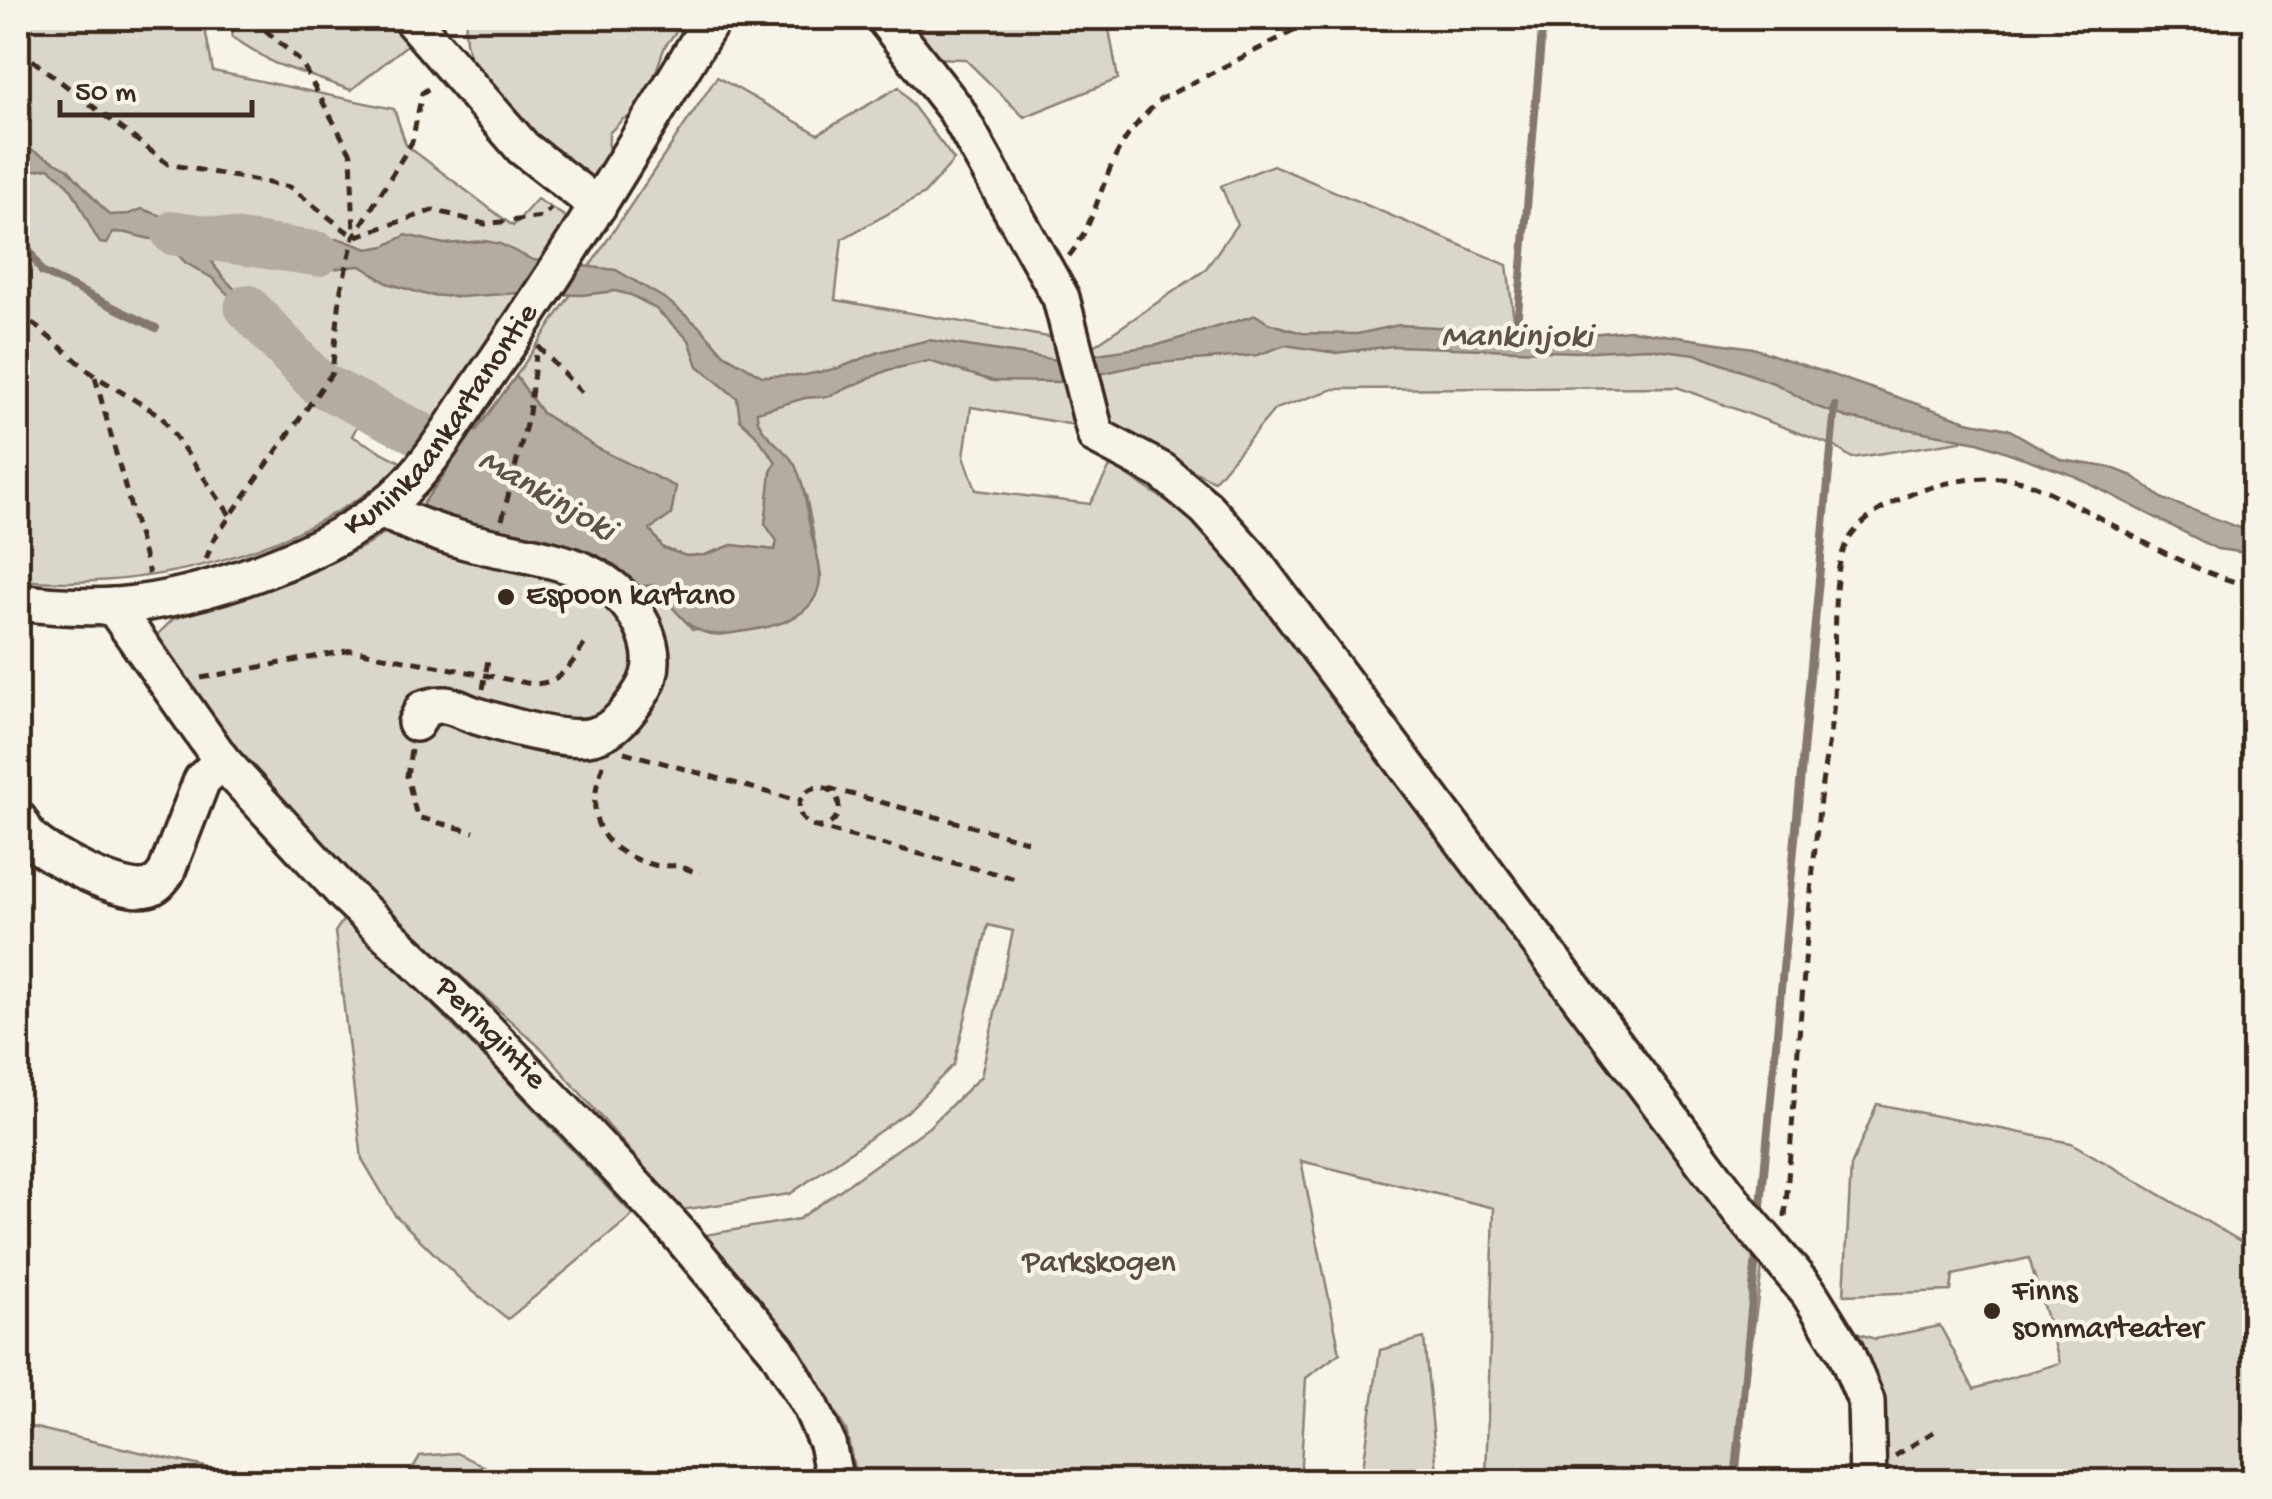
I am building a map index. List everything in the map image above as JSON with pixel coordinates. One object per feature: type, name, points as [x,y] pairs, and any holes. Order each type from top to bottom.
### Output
[{"type":"street","points":[[410,18],[524,148],[598,206]]},
{"type":"street","name":"Kuninkaankartanontie","points":[[18,602],[114,606],[156,600],[276,564],[332,541],[380,510],[415,476],[530,326],[577,239],[713,18]]},
{"type":"street","points":[[884,18],[956,110],[1060,298],[1096,436],[1162,472],[1206,508],[1250,558],[1740,1212],[1828,1319],[1866,1401],[1868,1470]]},
{"type":"street","points":[[380,510],[469,542],[536,555],[588,571],[613,586],[634,609],[650,641],[652,665],[644,688],[603,748],[580,738],[478,716],[443,704],[423,709],[416,723]]},
{"type":"street","name":"Peringintie","points":[[114,606],[222,762],[346,894],[466,1008],[674,1228],[778,1350],[811,1407],[836,1482]]},
{"type":"street","points":[[18,819],[30,839],[70,865],[118,885],[145,889],[157,884],[166,872],[202,780],[222,762]]},
{"type":"path","points":[[195,590],[214,539],[332,373],[341,290],[354,237],[351,154],[301,62],[252,18]]},
{"type":"path","points":[[1044,270],[1069,256],[1086,236],[1120,148],[1141,118],[1161,99],[1319,18]]},
{"type":"path","points":[[18,49],[168,164],[290,187],[354,237]]},
{"type":"path","points":[[354,237],[412,142],[422,93],[456,70]]},
{"type":"path","points":[[354,237],[434,210],[485,224],[542,216]]},
{"type":"path","points":[[18,311],[95,376],[160,416],[230,515]]},
{"type":"path","points":[[530,326],[584,395]]},
{"type":"path","points":[[502,518],[536,370],[530,326]]},
{"type":"path","points":[[95,376],[156,600]]},
{"type":"path","points":[[1782,1260],[1819,804],[1834,708],[1838,577],[1846,542],[1860,524],[1929,487],[1973,479],[2015,479],[2200,570],[2254,588]]},
{"type":"path","points":[[170,689],[203,677],[352,650],[547,684],[558,679],[588,638]]},
{"type":"path","points":[[416,723],[406,776],[417,817],[474,832]]},
{"type":"path","points":[[700,874],[679,866],[656,866],[605,840],[592,810],[603,748],[799,801]]},
{"type":"path","points":[[1016,879],[812,826],[802,819],[799,801],[810,788],[828,788],[1026,841]]},
{"type":"path","points":[[812,826],[831,823],[839,811],[837,798],[828,788]]},
{"type":"path","points":[[1868,1470],[1938,1429]]},
{"type":"green space","points":[[18,18],[203,18],[213,71],[394,109],[406,145],[513,226],[537,199],[569,219],[456,404],[431,419],[376,390],[352,436],[406,465],[318,522],[223,560],[122,579],[18,580]]},
{"type":"green space","points":[[235,18],[389,18],[412,41],[351,90],[274,63],[232,37]]},
{"type":"green space","points":[[467,18],[687,18],[665,46],[641,113],[623,119],[609,133],[608,169],[594,191],[531,138],[489,91],[466,42]]},
{"type":"green space","points":[[901,18],[1107,18],[1118,79],[1024,117],[965,59],[933,58]]},
{"type":"green space","name":"Parkskogen","points":[[717,77],[818,134],[899,87],[954,160],[924,194],[842,239],[835,300],[1095,345],[1205,270],[1237,224],[1221,186],[1273,165],[1507,265],[1516,337],[1702,348],[1966,426],[1961,441],[1852,458],[1834,446],[1677,387],[1334,389],[1275,409],[1214,481],[1115,432],[971,407],[964,456],[976,490],[1090,504],[1111,465],[1182,511],[1242,566],[1764,1253],[1733,1481],[1486,1481],[1494,1208],[1301,1161],[1340,1353],[1306,1378],[1300,1481],[857,1481],[846,1430],[786,1334],[705,1235],[799,1219],[929,1127],[981,1076],[1013,931],[988,925],[954,1064],[907,1112],[790,1194],[681,1210],[544,1051],[321,850],[211,720],[160,646],[157,635],[173,619],[297,579],[367,545],[419,509],[631,587],[654,585],[693,630],[821,576],[806,495],[779,456],[771,472],[775,550],[732,545],[705,555],[686,556],[663,548],[649,529],[664,520],[675,487],[597,448],[542,413],[516,376]]},
{"type":"green space","points":[[345,917],[633,1215],[508,1319],[470,1289],[395,1215],[362,1159],[335,932]]},
{"type":"green space","points":[[1877,1104],[2071,1143],[2254,1249],[2254,1481],[1877,1481],[1846,1330],[1875,1339],[1940,1326],[1974,1389],[2060,1363],[2029,1258],[1953,1275],[1951,1291],[1844,1295],[1851,1166]]},
{"type":"green space","points":[[1424,1338],[1438,1481],[1361,1481],[1380,1350]]},
{"type":"green space","points":[[18,1424],[266,1481],[18,1481]]},
{"type":"green space","points":[[457,1453],[512,1481],[405,1481],[420,1456]]},
{"type":"water","points":[[18,143],[67,168],[109,215],[142,209],[194,227],[250,230],[300,241],[340,239],[368,249],[385,246],[406,235],[444,244],[485,241],[533,260],[616,270],[667,300],[701,328],[724,354],[762,376],[805,375],[839,368],[879,352],[929,340],[1057,360],[1158,345],[1256,315],[1268,323],[1302,333],[1357,334],[1399,325],[1580,335],[1630,330],[1753,348],[1967,421],[2008,429],[2062,460],[2112,468],[2133,476],[2163,499],[2254,533],[2254,554],[2217,549],[2072,475],[1978,442],[1848,418],[1815,406],[1776,384],[1695,354],[1647,348],[1577,352],[1393,346],[1336,353],[1285,345],[1258,355],[1145,364],[1064,382],[993,381],[929,361],[888,370],[830,396],[805,398],[757,412],[761,427],[791,458],[801,482],[819,566],[817,593],[810,605],[786,621],[755,630],[713,634],[693,627],[654,585],[631,587],[419,509],[516,376],[542,413],[597,448],[676,487],[671,515],[650,529],[663,548],[686,556],[705,555],[732,545],[775,550],[777,541],[765,524],[771,472],[776,462],[740,420],[737,398],[698,366],[689,340],[656,309],[615,291],[582,295],[427,295],[387,283],[361,266],[288,270],[264,256],[253,243],[241,242],[209,253],[214,266],[241,295],[322,365],[320,370],[315,369],[270,338],[212,278],[186,263],[162,239],[119,232],[113,233],[107,244],[100,243],[60,176],[49,168],[18,173]]},
{"type":"waterway","points":[[1516,337],[1543,18]]},
{"type":"waterway","points":[[18,231],[42,272],[156,328]]},
{"type":"waterway","name":"Mankinjoki","points":[[174,233],[318,254]]},
{"type":"waterway","name":"Mankinjoki","points":[[247,307],[318,383],[478,458]]},
{"type":"waterway","points":[[1761,1206],[1835,406]]},
{"type":"waterway","points":[[1735,1482],[1756,1256]]},
{"type":"place","name":"Espoon kartano","points":[[506,597]]},
{"type":"place","name":"Finns sommarteater","points":[[1992,1311]]}]
